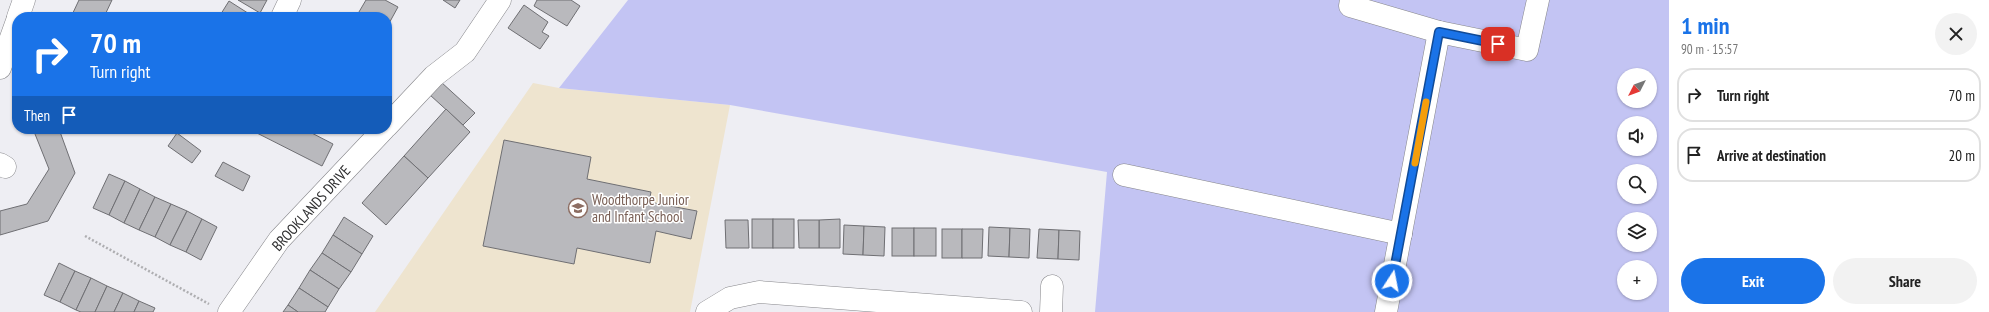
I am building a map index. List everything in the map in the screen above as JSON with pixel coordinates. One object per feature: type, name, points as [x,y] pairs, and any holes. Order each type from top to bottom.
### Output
[{"type":"street","points":[[20,12],[24,0]]},
{"type":"street","points":[[284,12],[290,0]]},
{"type":"street","points":[[392,121],[434,76],[465,52],[500,0]]},
{"type":"street","points":[[1351,0],[1350,6],[1439,32],[1527,50],[1538,0]]},
{"type":"street","points":[[1386,312],[1439,32]]},
{"type":"street","points":[[0,68],[12,35]]},
{"type":"street","name":"BROOKLANDS DRIVE","points":[[222,310],[279,240],[379,134]]},
{"type":"street","points":[[1124,176],[1401,234]]},
{"type":"street","points":[[1051,312],[1052,286]]},
{"type":"street","points":[[707,312],[730,298],[759,292],[1021,312]]},
{"type":"path","points":[[85,236],[222,310]]},
{"type":"shaded area","points":[[628,0],[1669,0],[1669,312],[1095,312],[1107,172],[730,105],[559,88]]},
{"type":"shaded area","name":"Woodthorpe Junior and Infant School","points":[[533,83],[559,88],[730,105],[690,312],[375,312]]},
{"type":"building","points":[[79,0],[112,0],[106,12],[73,12]]},
{"type":"building","points":[[238,0],[267,0],[261,12]]},
{"type":"building","points":[[366,0],[385,0],[398,7],[392,18],[392,12],[359,12]]},
{"type":"building","points":[[443,0],[460,0],[455,8]]},
{"type":"building","points":[[537,0],[571,0],[580,6],[567,26],[534,6]]},
{"type":"building","points":[[229,1],[246,12],[222,12]]},
{"type":"building","points":[[524,5],[548,22],[542,32],[549,36],[540,49],[508,28]]},
{"type":"building","points":[[441,82],[475,113],[463,125],[430,95]]},
{"type":"building","points":[[446,109],[470,132],[428,178],[404,156]]},
{"type":"building","points":[[35,134],[61,134],[75,173],[48,221],[0,235],[0,211],[27,204],[49,169]]},
{"type":"building","points":[[176,134],[178,134],[201,151],[192,163],[168,146]]},
{"type":"building","points":[[259,134],[314,134],[333,144],[322,166]]},
{"type":"building","points":[[504,140],[591,157],[587,179],[651,192],[649,202],[697,211],[691,239],[656,231],[650,263],[577,248],[574,264],[483,246]]},
{"type":"building","points":[[404,156],[428,178],[386,225],[362,203]]},
{"type":"building","points":[[223,162],[250,176],[243,191],[215,176]]},
{"type":"building","points":[[109,174],[125,181],[109,215],[93,208]]},
{"type":"building","points":[[125,181],[140,189],[124,223],[109,215]]},
{"type":"building","points":[[140,189],[155,197],[139,230],[124,223]]},
{"type":"building","points":[[155,197],[171,204],[155,237],[139,230]]},
{"type":"building","points":[[171,204],[187,211],[170,245],[155,237]]},
{"type":"building","points":[[187,211],[202,219],[186,252],[170,245]]},
{"type":"building","points":[[344,217],[373,236],[362,254],[333,235]]},
{"type":"building","points":[[202,219],[217,227],[201,260],[186,252]]},
{"type":"building","points":[[752,219],[773,219],[773,248],[752,248]]},
{"type":"building","points":[[773,219],[794,219],[794,248],[773,248]]},
{"type":"building","points":[[840,219],[840,248],[819,248],[819,220]]},
{"type":"building","points":[[725,220],[748,220],[749,248],[726,248]]},
{"type":"building","points":[[798,220],[819,220],[819,248],[799,248]]},
{"type":"building","points":[[844,225],[864,226],[863,255],[843,254]]},
{"type":"building","points":[[864,226],[885,227],[884,256],[863,255]]},
{"type":"building","points":[[989,227],[1010,228],[1009,257],[988,256]]},
{"type":"building","points":[[892,228],[914,228],[914,256],[892,256]]},
{"type":"building","points":[[914,228],[936,228],[936,256],[914,256]]},
{"type":"building","points":[[1010,228],[1030,229],[1029,258],[1009,257]]},
{"type":"building","points":[[942,229],[962,229],[962,258],[942,258]]},
{"type":"building","points":[[962,229],[983,229],[982,258],[962,258]]},
{"type":"building","points":[[1039,229],[1059,230],[1058,259],[1037,258]]},
{"type":"building","points":[[1059,230],[1080,231],[1079,260],[1058,259]]},
{"type":"building","points":[[333,235],[362,254],[351,272],[322,253]]},
{"type":"building","points":[[322,253],[351,272],[339,289],[310,270]]},
{"type":"building","points":[[59,263],[75,271],[60,302],[44,295]]},
{"type":"building","points":[[310,270],[339,289],[328,307],[299,288]]},
{"type":"building","points":[[75,271],[91,278],[76,310],[60,302]]},
{"type":"building","points":[[91,278],[107,286],[95,312],[81,312],[76,310]]},
{"type":"building","points":[[107,286],[123,293],[114,312],[95,312]]},
{"type":"building","points":[[299,288],[328,307],[325,312],[298,312],[288,305]]},
{"type":"building","points":[[123,293],[139,301],[134,312],[114,312]]},
{"type":"building","points":[[139,301],[155,308],[153,312],[134,312]]},
{"type":"building","points":[[288,305],[298,312],[283,312]]},
{"type":"slow traffic","points":[[1415,163],[1426,102]]},
{"type":"place","name":"Woodthorpe Junior and Infant School","points":[[578,208]]},
{"type":"route","points":[[1392,281],[1439,32],[1498,44]]}]
